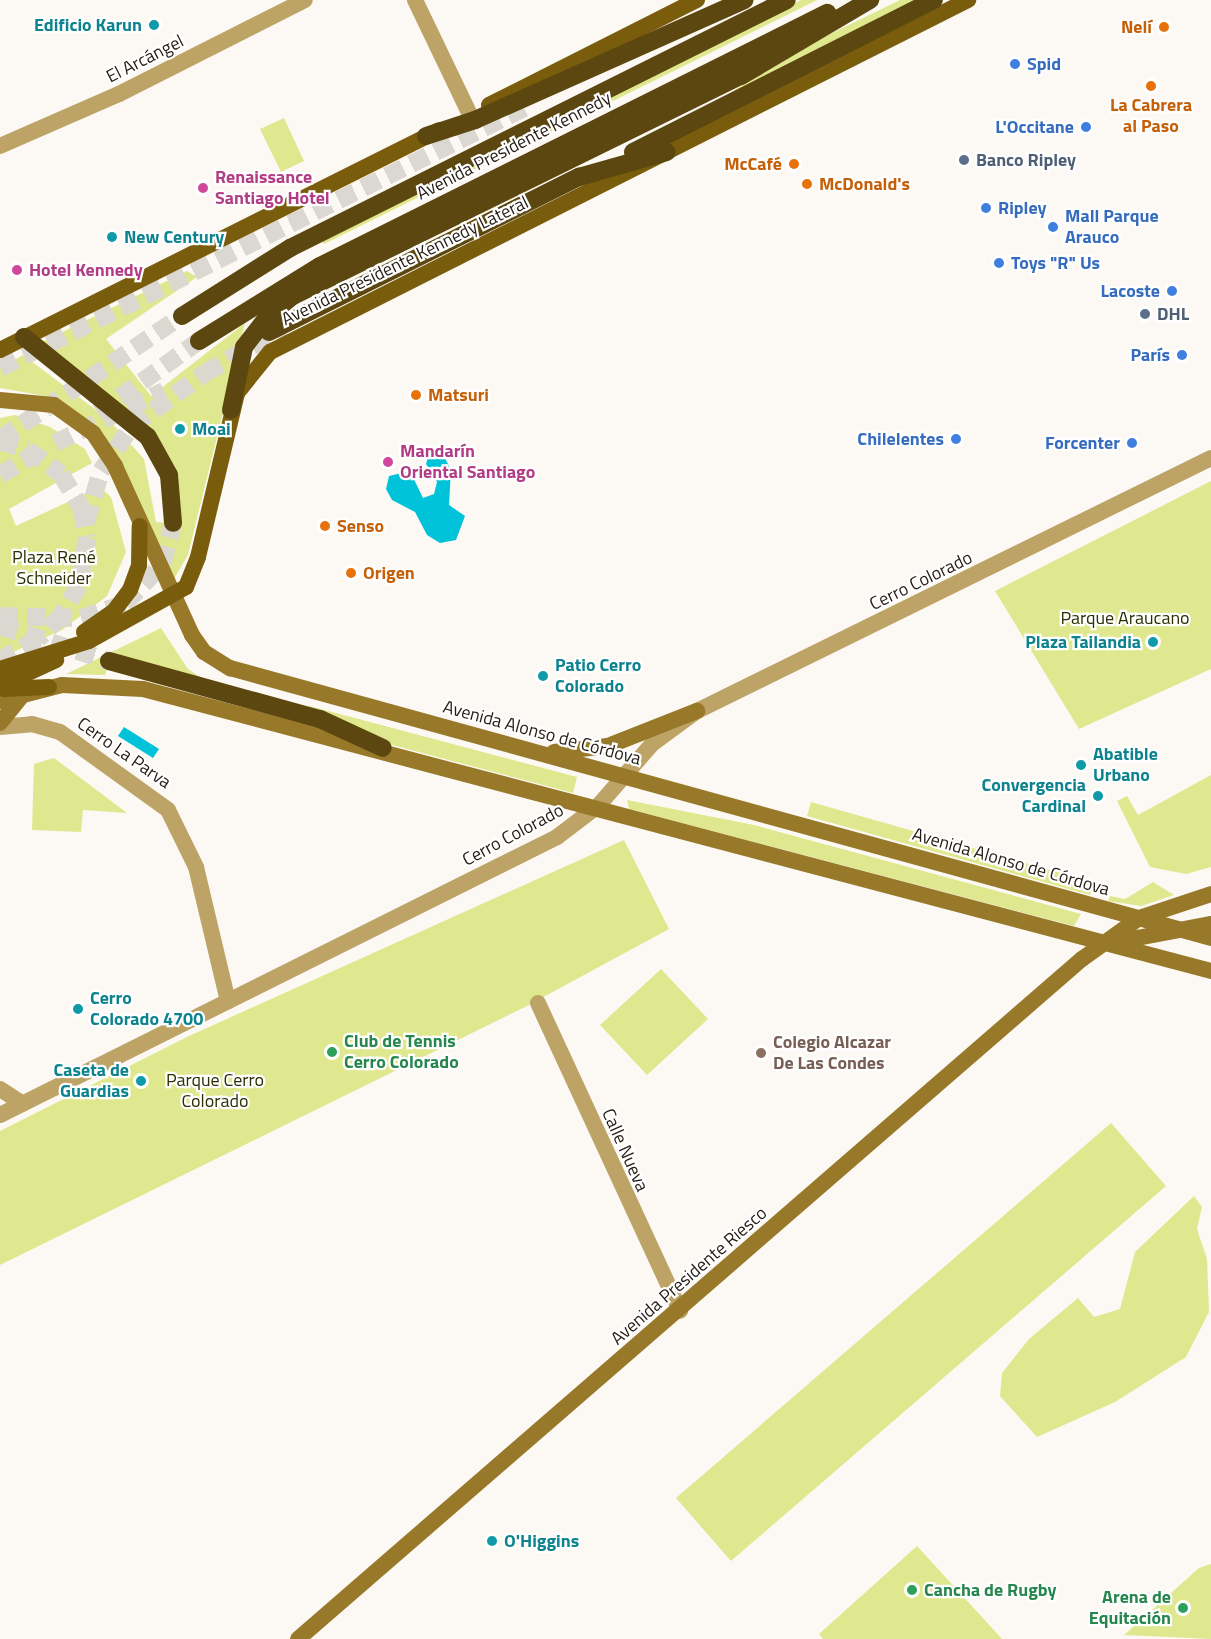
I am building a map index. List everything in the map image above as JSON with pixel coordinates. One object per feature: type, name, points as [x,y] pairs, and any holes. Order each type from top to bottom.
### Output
[{"type":"highway","points":[[426,136],[475,120],[744,0]]},
{"type":"highway","name":"Avenida Presidente Kennedy","points":[[182,316],[290,248],[787,0]]},
{"type":"highway","name":"Avenida Presidente Kennedy","points":[[199,341],[301,276],[855,0]]},
{"type":"highway","points":[[231,410],[244,347],[268,316],[293,296],[613,135],[741,76],[870,0]]},
{"type":"highway","points":[[631,153],[934,0]]},
{"type":"highway","points":[[269,332],[579,177],[667,153]]},
{"type":"highway","points":[[24,337],[148,436],[169,475],[173,523]]},
{"type":"highway","points":[[109,662],[303,714],[383,748]]},
{"type":"main road","points":[[0,350],[697,0]]},
{"type":"main road","name":"Avenida Presidente Kennedy Lateral","points":[[0,668],[89,641],[173,597],[196,566],[231,410],[251,370],[280,344],[667,153],[968,0]]},
{"type":"main road","name":"Avenida Alonso de Córdova","points":[[0,400],[54,405],[86,426],[109,455],[173,597],[204,652],[230,668],[1211,938]]},
{"type":"main road","points":[[0,668],[94,627],[114,611],[139,566],[140,526]]},
{"type":"main road","points":[[0,688],[89,641]]},
{"type":"main road","points":[[0,701],[49,687]]},
{"type":"main road","points":[[0,688],[143,689],[383,748],[1211,971]]},
{"type":"main road","points":[[0,725],[26,693]]},
{"type":"main road","points":[[542,753],[608,746],[697,711]]},
{"type":"main road","name":"Avenida Presidente Riesco","points":[[298,1639],[1106,942],[1139,918],[1211,894]]},
{"type":"main road","points":[[1106,942],[1211,924]]},
{"type":"street","name":"El Arcángel","points":[[0,146],[119,94],[305,0]]},
{"type":"street","points":[[415,0],[470,115]]},
{"type":"street","name":"Cerro Colorado","points":[[0,1115],[557,837],[598,806],[652,744],[697,711],[1211,458]]},
{"type":"street","name":"Cerro La Parva","points":[[0,725],[32,723],[60,732],[168,810],[196,867],[228,1000]]},
{"type":"street","name":"Calle Nueva","points":[[538,1003],[680,1311]]},
{"type":"street","points":[[0,1089],[23,1104]]},
{"type":"green space","points":[[801,0],[817,0],[324,244],[320,239]]},
{"type":"green space","points":[[900,0],[920,0],[732,92],[787,55]]},
{"type":"green space","points":[[284,118],[304,161],[281,172],[260,129]]},
{"type":"green space","points":[[187,271],[197,277],[106,339],[151,396],[245,323],[188,555],[171,584],[103,434],[45,396],[0,388],[0,368],[23,355],[108,419],[144,459],[156,522],[179,524],[176,476],[156,433],[40,343]]},
{"type":"green space","name":"Plaza René Schneider","points":[[15,415],[50,427],[85,449],[92,463],[9,509],[16,526],[100,487],[111,497],[126,552],[107,596],[62,630],[0,658],[0,418]]},
{"type":"green space","name":"Parque Araucano","points":[[1211,481],[1211,669],[1079,729],[995,591]]},
{"type":"green space","points":[[161,628],[188,669],[203,679],[111,657],[105,675],[66,674]]},
{"type":"green space","points":[[306,705],[577,777],[573,793],[381,742]]},
{"type":"green space","points":[[54,758],[127,813],[83,810],[81,832],[32,830],[34,764]]},
{"type":"green space","points":[[1211,775],[1211,867],[1186,874],[1150,867],[1117,801],[1127,796],[1138,815]]},
{"type":"green space","points":[[627,800],[754,825],[1081,914],[1074,926],[629,809]]},
{"type":"green space","points":[[811,802],[1093,882],[1090,895],[807,816]]},
{"type":"green space","name":"Parque Cerro Colorado","points":[[624,840],[669,929],[525,1007],[0,1265],[0,1131],[189,1036]]},
{"type":"green space","points":[[1153,882],[1174,895],[1141,906],[1108,901],[1110,896],[1125,899]]},
{"type":"green space","points":[[661,969],[708,1019],[647,1075],[600,1025]]},
{"type":"green space","points":[[1111,1123],[1166,1186],[731,1561],[676,1498]]},
{"type":"green space","points":[[1194,1196],[1202,1207],[1197,1229],[1207,1259],[1209,1312],[1186,1357],[1115,1402],[1037,1437],[1000,1396],[1002,1373],[1029,1339],[1078,1298],[1094,1317],[1120,1309],[1135,1252]]},
{"type":"green space","name":"Cancha de Rugby","points":[[917,1546],[1002,1639],[823,1639],[819,1634]]},
{"type":"green space","name":"Arena de Equitación","points":[[1211,1564],[1211,1639],[1124,1635],[1199,1568]]},
{"type":"water","points":[[444,456],[451,470],[449,505],[465,516],[456,540],[440,543],[427,535],[415,512],[392,500],[386,489],[389,476],[410,471],[423,498],[434,494],[437,482],[426,464],[428,457]]},
{"type":"water","points":[[124,727],[159,749],[153,758],[118,736]]},
{"type":"tunnel","points":[[0,368],[532,104]]},
{"type":"tunnel","points":[[0,439],[182,316]]},
{"type":"tunnel","points":[[86,522],[101,471],[132,426],[205,373],[284,328]]},
{"type":"tunnel","points":[[98,413],[199,341]]},
{"type":"tunnel","points":[[55,443],[164,391]]},
{"type":"tunnel","points":[[0,441],[28,450],[61,474],[82,509],[87,538],[79,585],[62,615],[38,639],[0,660]]},
{"type":"tunnel","points":[[0,475],[45,448]]},
{"type":"tunnel","points":[[0,616],[81,618],[125,604],[162,564],[173,523]]},
{"type":"tunnel","points":[[0,626],[109,661]]},
{"type":"place","name":"Edificio Karun","points":[[154,25]]},
{"type":"place","name":"Nelí","points":[[1164,27]]},
{"type":"place","name":"Spid","points":[[1015,64]]},
{"type":"place","name":"La Cabrera al Paso","points":[[1151,86]]},
{"type":"place","name":"L'Occitane","points":[[1086,127]]},
{"type":"place","name":"Banco Ripley","points":[[964,160]]},
{"type":"place","name":"McCafé","points":[[794,164]]},
{"type":"place","name":"McDonald's","points":[[807,184]]},
{"type":"place","name":"Renaissance Santiago Hotel","points":[[203,188]]},
{"type":"place","name":"Ripley","points":[[986,208]]},
{"type":"place","name":"Mall Parque Arauco","points":[[1053,227]]},
{"type":"place","name":"New Century","points":[[112,237]]},
{"type":"place","name":"Toys \"R\" Us","points":[[999,263]]},
{"type":"place","name":"Hotel Kennedy","points":[[17,270]]},
{"type":"place","name":"Lacoste","points":[[1172,291]]},
{"type":"place","name":"DHL","points":[[1145,314]]},
{"type":"place","name":"París","points":[[1182,355]]},
{"type":"place","name":"Matsuri","points":[[416,395]]},
{"type":"place","name":"Moai","points":[[180,429]]},
{"type":"place","name":"Chilelentes","points":[[956,439]]},
{"type":"place","name":"Forcenter","points":[[1132,443]]},
{"type":"place","name":"Mandarín Oriental Santiago","points":[[388,462]]},
{"type":"place","name":"Senso","points":[[325,526]]},
{"type":"place","name":"Origen","points":[[351,573]]},
{"type":"place","name":"Plaza Tailandia","points":[[1153,642]]},
{"type":"place","name":"Patio Cerro Colorado","points":[[543,676]]},
{"type":"place","name":"Abatible Urbano","points":[[1081,765]]},
{"type":"place","name":"Convergencia Cardinal","points":[[1098,796]]},
{"type":"place","name":"Cerro Colorado 4700","points":[[78,1009]]},
{"type":"place","name":"Club de Tennis Cerro Colorado","points":[[332,1052]]},
{"type":"place","name":"Colegio Alcazar De Las Condes","points":[[761,1053]]},
{"type":"place","name":"Caseta de Guardias","points":[[141,1081]]},
{"type":"place","name":"O'Higgins","points":[[492,1541]]},
{"type":"place","name":"Cancha de Rugby","points":[[912,1590]]},
{"type":"place","name":"Arena de Equitación","points":[[1183,1608]]}]
